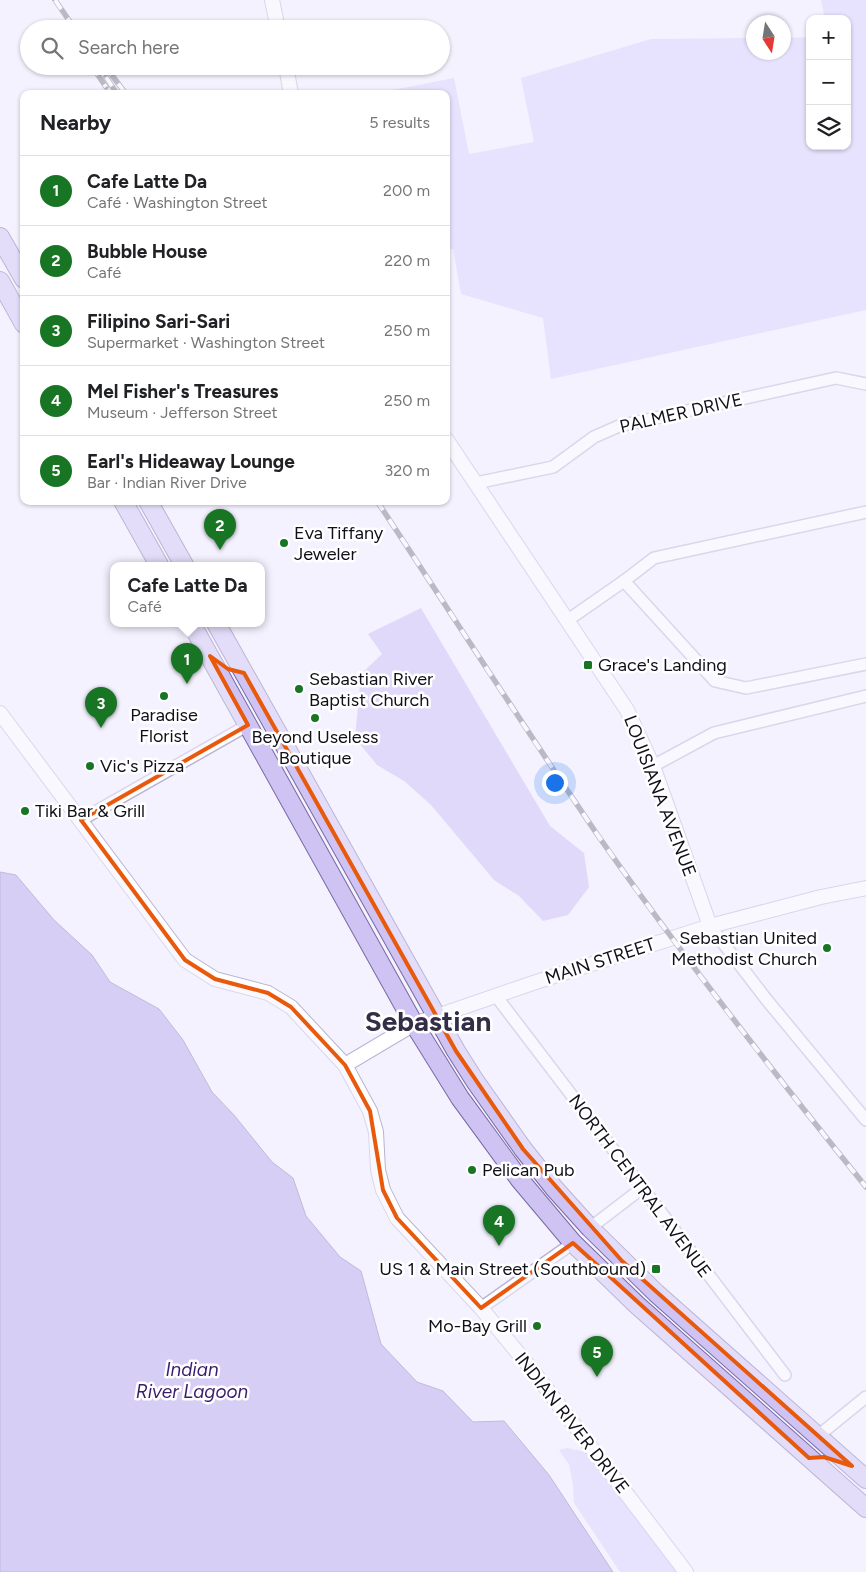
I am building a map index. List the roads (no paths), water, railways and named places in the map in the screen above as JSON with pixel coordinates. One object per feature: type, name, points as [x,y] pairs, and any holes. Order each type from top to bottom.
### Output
[{"type":"main road","points":[[0,237],[6,253],[20,274]]},
{"type":"main road","points":[[0,281],[20,317]]},
{"type":"main road","points":[[125,505],[157,562]]},
{"type":"main road","points":[[150,505],[182,562]]},
{"type":"main road","points":[[193,627],[414,1024],[460,1098],[520,1180],[573,1243],[637,1305],[866,1508]]},
{"type":"main road","points":[[218,627],[437,1016],[475,1081],[513,1135],[554,1188],[622,1262],[866,1479]]},
{"type":"main road","points":[[210,656],[228,669],[244,673]]},
{"type":"main road","points":[[248,725],[262,730],[285,746]]},
{"type":"main road","points":[[771,1424],[792,1432],[818,1436]]},
{"type":"main road","points":[[809,1458],[824,1457],[852,1466]]},
{"type":"street","points":[[272,0],[276,20]]},
{"type":"street","points":[[288,75],[290,90]]},
{"type":"street","name":"PALMER DRIVE","points":[[476,483],[553,466],[594,437],[619,426],[836,378],[866,384]]},
{"type":"street","name":"LOUISIANA AVENUE","points":[[450,445],[628,710],[653,766],[710,926],[766,999],[866,1120]]},
{"type":"street","points":[[568,620],[654,558],[866,512]]},
{"type":"street","points":[[624,581],[715,681],[746,688],[866,664]]},
{"type":"street","points":[[653,766],[714,733],[866,696]]},
{"type":"street","name":"INDIAN RIVER DRIVE","points":[[0,713],[185,960],[215,978],[268,993],[290,1008],[345,1064],[370,1111],[376,1132],[378,1170],[383,1190],[397,1218],[481,1308],[533,1371],[686,1572]]},
{"type":"street","points":[[81,820],[248,725]]},
{"type":"street","name":"MAIN STREET","points":[[345,1064],[414,1024],[609,957],[710,926],[821,897],[866,888]]},
{"type":"street","name":"NORTH CENTRAL AVENUE","points":[[496,996],[641,1189],[785,1375]]},
{"type":"street","points":[[590,1228],[641,1189]]},
{"type":"street","points":[[481,1308],[573,1243]]},
{"type":"street","points":[[818,1436],[866,1397]]},
{"type":"water","name":"Indian River Lagoon","points":[[0,872],[16,875],[54,920],[92,955],[110,982],[159,1009],[183,1040],[212,1092],[234,1115],[272,1162],[293,1178],[306,1216],[340,1257],[361,1271],[381,1344],[417,1382],[443,1391],[473,1422],[504,1421],[549,1475],[613,1572],[0,1572]]},
{"type":"railway","points":[[55,0],[69,20]]},
{"type":"railway","points":[[98,75],[106,87]]},
{"type":"railway","points":[[112,75],[123,90]]},
{"type":"railway","points":[[106,77],[114,90]]},
{"type":"railway","points":[[380,505],[599,837],[631,882],[797,1101],[866,1187]]},
{"type":"place","name":"Eva Tiffany Jeweler","points":[[284,543]]},
{"type":"place","name":"Bubble House","points":[[220,550]]},
{"type":"place","name":"Grace's Landing","points":[[588,665]]},
{"type":"place","name":"Cafe Latte Da","points":[[187,684]]},
{"type":"place","name":"Sebastian River Baptist Church","points":[[299,689]]},
{"type":"place","name":"Paradise Florist","points":[[164,696]]},
{"type":"place","name":"Beyond Useless Boutique","points":[[315,718]]},
{"type":"place","name":"Filipino Sari-Sari","points":[[101,728]]},
{"type":"place","name":"Vic's Pizza","points":[[90,766]]},
{"type":"place","name":"Tiki Bar & Grill","points":[[25,811]]},
{"type":"place","name":"Sebastian United Methodist Church","points":[[827,948]]},
{"type":"place","name":"Pelican Pub","points":[[472,1170]]},
{"type":"place","name":"Mel Fisher's Treasures","points":[[499,1246]]},
{"type":"place","name":"US 1 & Main Street (Southbound)","points":[[656,1269]]},
{"type":"place","name":"Mo-Bay Grill","points":[[537,1326]]},
{"type":"place","name":"Earl's Hideaway Lounge","points":[[597,1377]]},
{"type":"district","name":"Sebastian","points":[[428,1021]]}]
